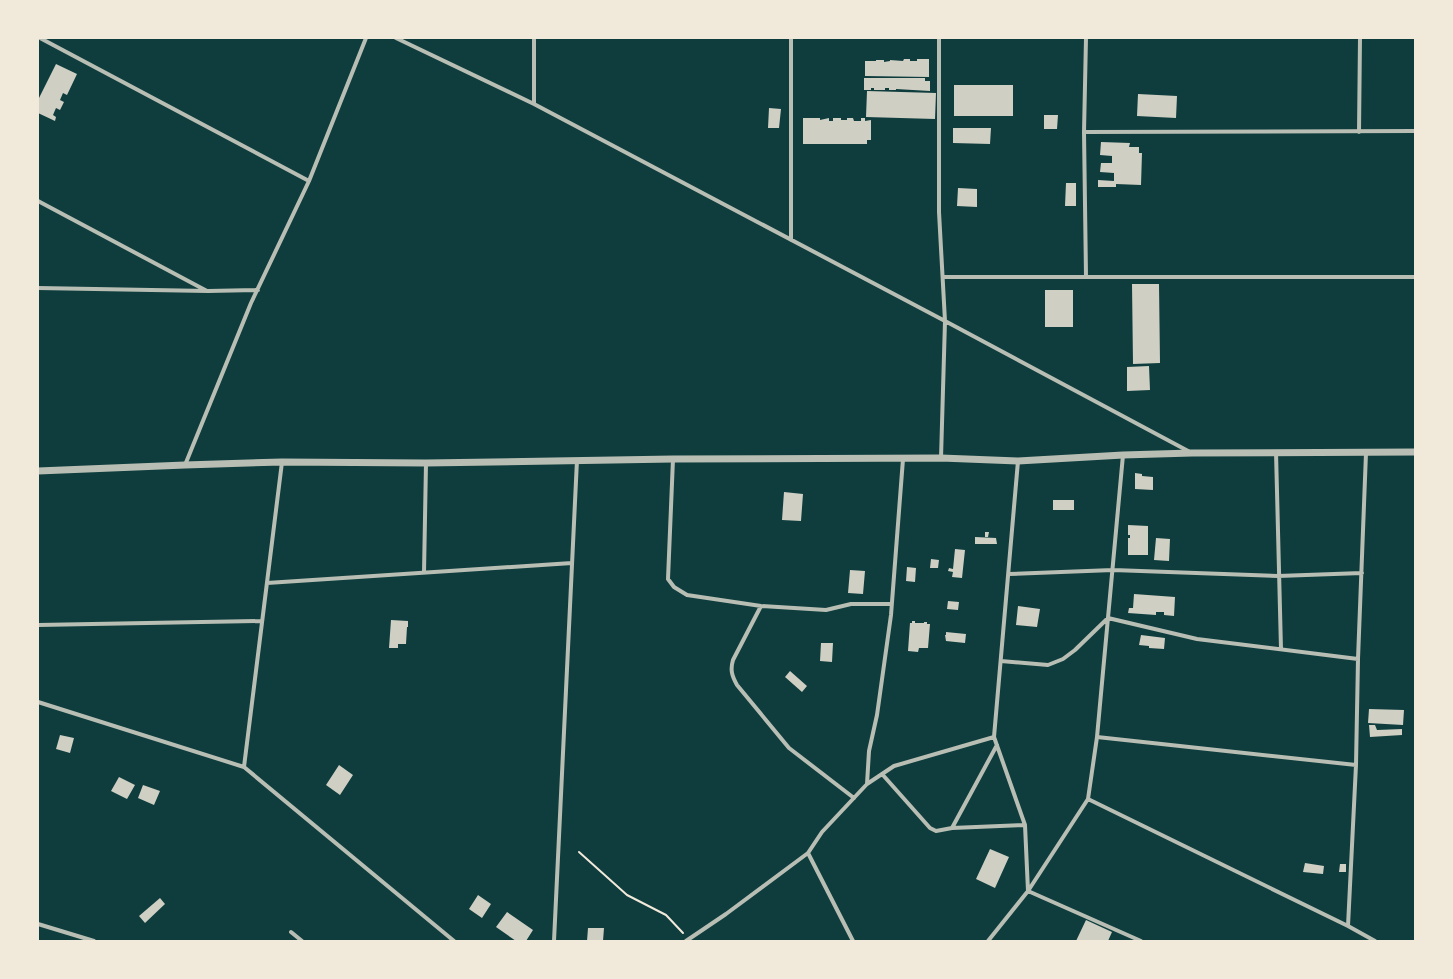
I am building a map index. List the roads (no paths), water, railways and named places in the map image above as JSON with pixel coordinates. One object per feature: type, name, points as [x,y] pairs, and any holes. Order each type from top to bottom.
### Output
[{"type":"street","points":[[40,38],[309,181]]},
{"type":"street","points":[[185,465],[251,303],[309,181],[366,38]]},
{"type":"street","points":[[396,38],[534,104],[1192,453]]},
{"type":"street","points":[[534,38],[534,104]]},
{"type":"street","points":[[791,38],[791,240]]},
{"type":"street","points":[[939,38],[939,212],[945,321],[941,458]]},
{"type":"street","points":[[1086,38],[1084,132],[1086,276]]},
{"type":"street","points":[[1359,132],[1360,38]]},
{"type":"street","points":[[1084,132],[1415,131]]},
{"type":"street","points":[[38,201],[208,291]]},
{"type":"street","points":[[943,277],[1415,277]]},
{"type":"street","points":[[38,288],[208,291],[258,290]]},
{"type":"street","points":[[1276,452],[1281,649]]},
{"type":"street","points":[[38,471],[282,462],[426,463],[673,459],[941,458],[1018,460],[1192,453],[1415,452]]},
{"type":"street","points":[[1348,926],[1356,765],[1358,659],[1366,453]]},
{"type":"street","points":[[988,941],[1028,891],[1088,798],[1097,737],[1122,455]]},
{"type":"street","points":[[673,459],[668,579],[674,588],[687,595],[761,606],[826,610],[851,604],[892,604]]},
{"type":"street","points":[[867,784],[869,751],[876,715],[892,604],[903,459]]},
{"type":"street","points":[[554,941],[577,460]]},
{"type":"street","points":[[1018,460],[994,737],[1025,825],[1028,891]]},
{"type":"street","points":[[244,767],[282,462]]},
{"type":"street","points":[[424,572],[426,463]]},
{"type":"street","points":[[267,583],[572,563]]},
{"type":"street","points":[[1009,574],[1113,570],[1278,576],[1362,573]]},
{"type":"street","points":[[761,606],[733,660],[731,668],[732,677],[790,748],[854,798]]},
{"type":"street","points":[[1108,618],[1197,639],[1358,659]]},
{"type":"street","points":[[1001,661],[1048,665],[1063,659],[1075,650],[1108,618]]},
{"type":"street","points":[[38,625],[262,622]]},
{"type":"street","points":[[38,702],[244,767],[454,941]]},
{"type":"street","points":[[687,940],[808,853],[822,832],[867,784],[894,766],[994,737]]},
{"type":"street","points":[[1097,737],[1356,765]]},
{"type":"street","points":[[952,828],[997,745]]},
{"type":"street","points":[[882,774],[930,828],[936,831],[952,828],[1025,825]]},
{"type":"street","points":[[1088,798],[1348,926],[1375,941]]},
{"type":"street","points":[[808,853],[853,941]]},
{"type":"street","points":[[1028,891],[1140,941]]},
{"type":"street","points":[[38,924],[94,941]]},
{"type":"street","points":[[291,932],[302,941]]}]
